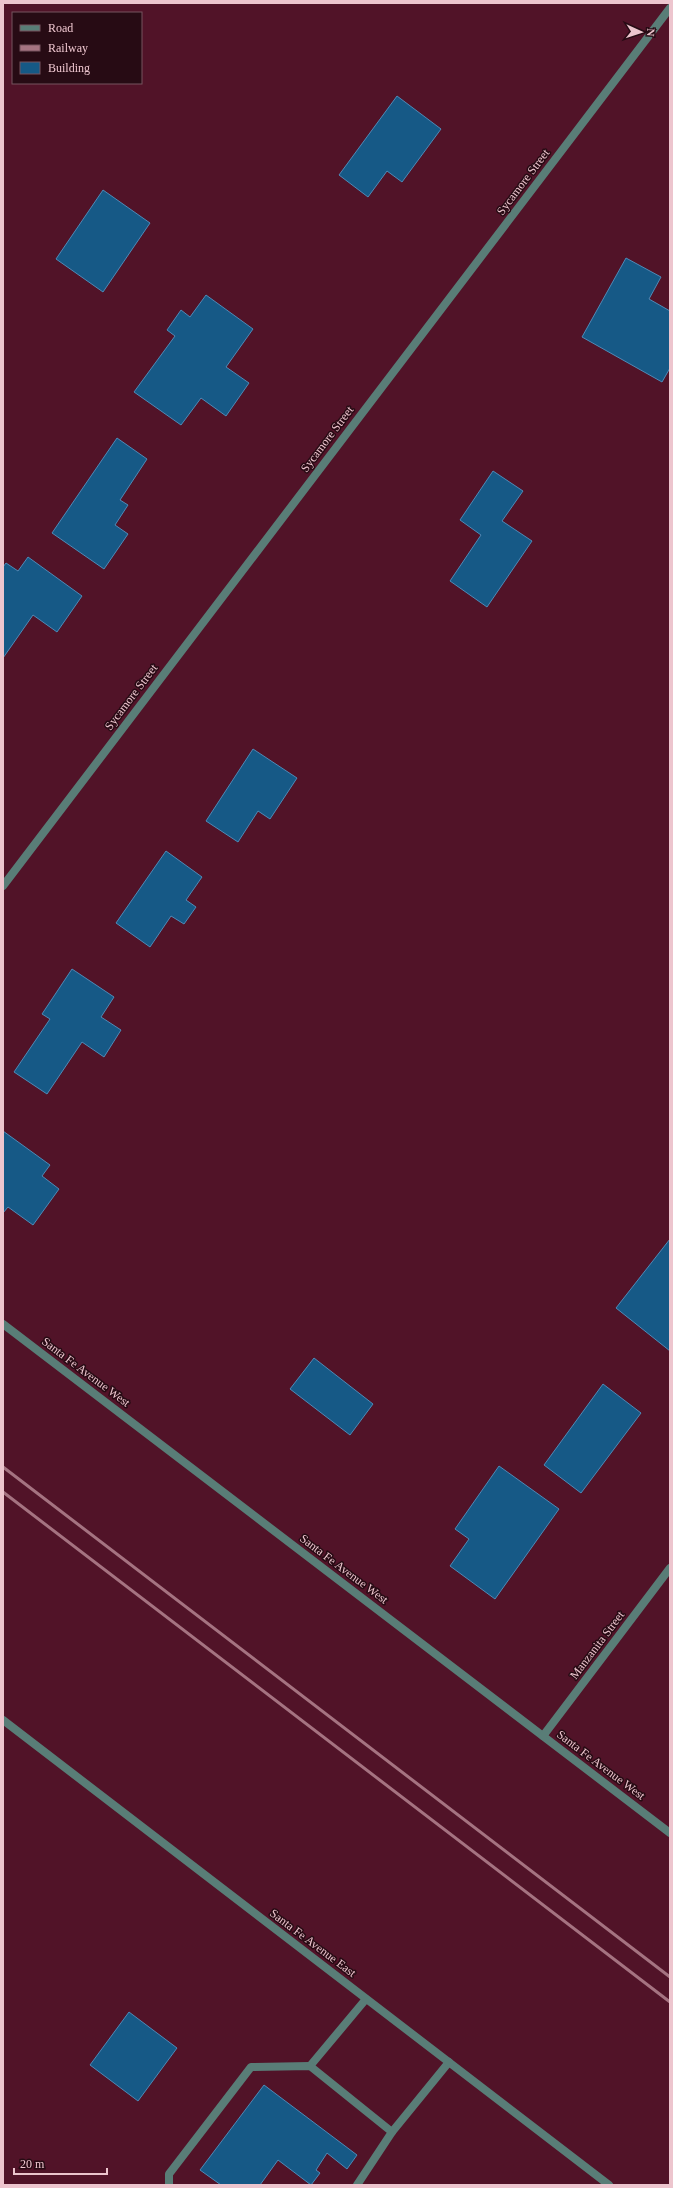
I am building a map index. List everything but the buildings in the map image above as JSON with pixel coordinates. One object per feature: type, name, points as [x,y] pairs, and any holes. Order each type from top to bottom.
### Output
[{"type":"street","name":"Sycamore Street","points":[[3,886],[670,8]]},
{"type":"street","name":"Santa Fe Avenue West","points":[[3,1324],[670,1833]]},
{"type":"street","name":"Manzanita Street","points":[[543,1736],[670,1568]]},
{"type":"street","name":"Santa Fe Avenue East","points":[[3,1720],[609,2185]]},
{"type":"street","points":[[310,2066],[366,1999]]},
{"type":"street","points":[[357,2185],[392,2132],[449,2062]]},
{"type":"street","points":[[169,2185],[169,2174],[251,2066],[310,2066],[392,2132]]},
{"type":"railway","points":[[3,1467],[670,1977]]},
{"type":"railway","points":[[3,1492],[670,2002]]}]
